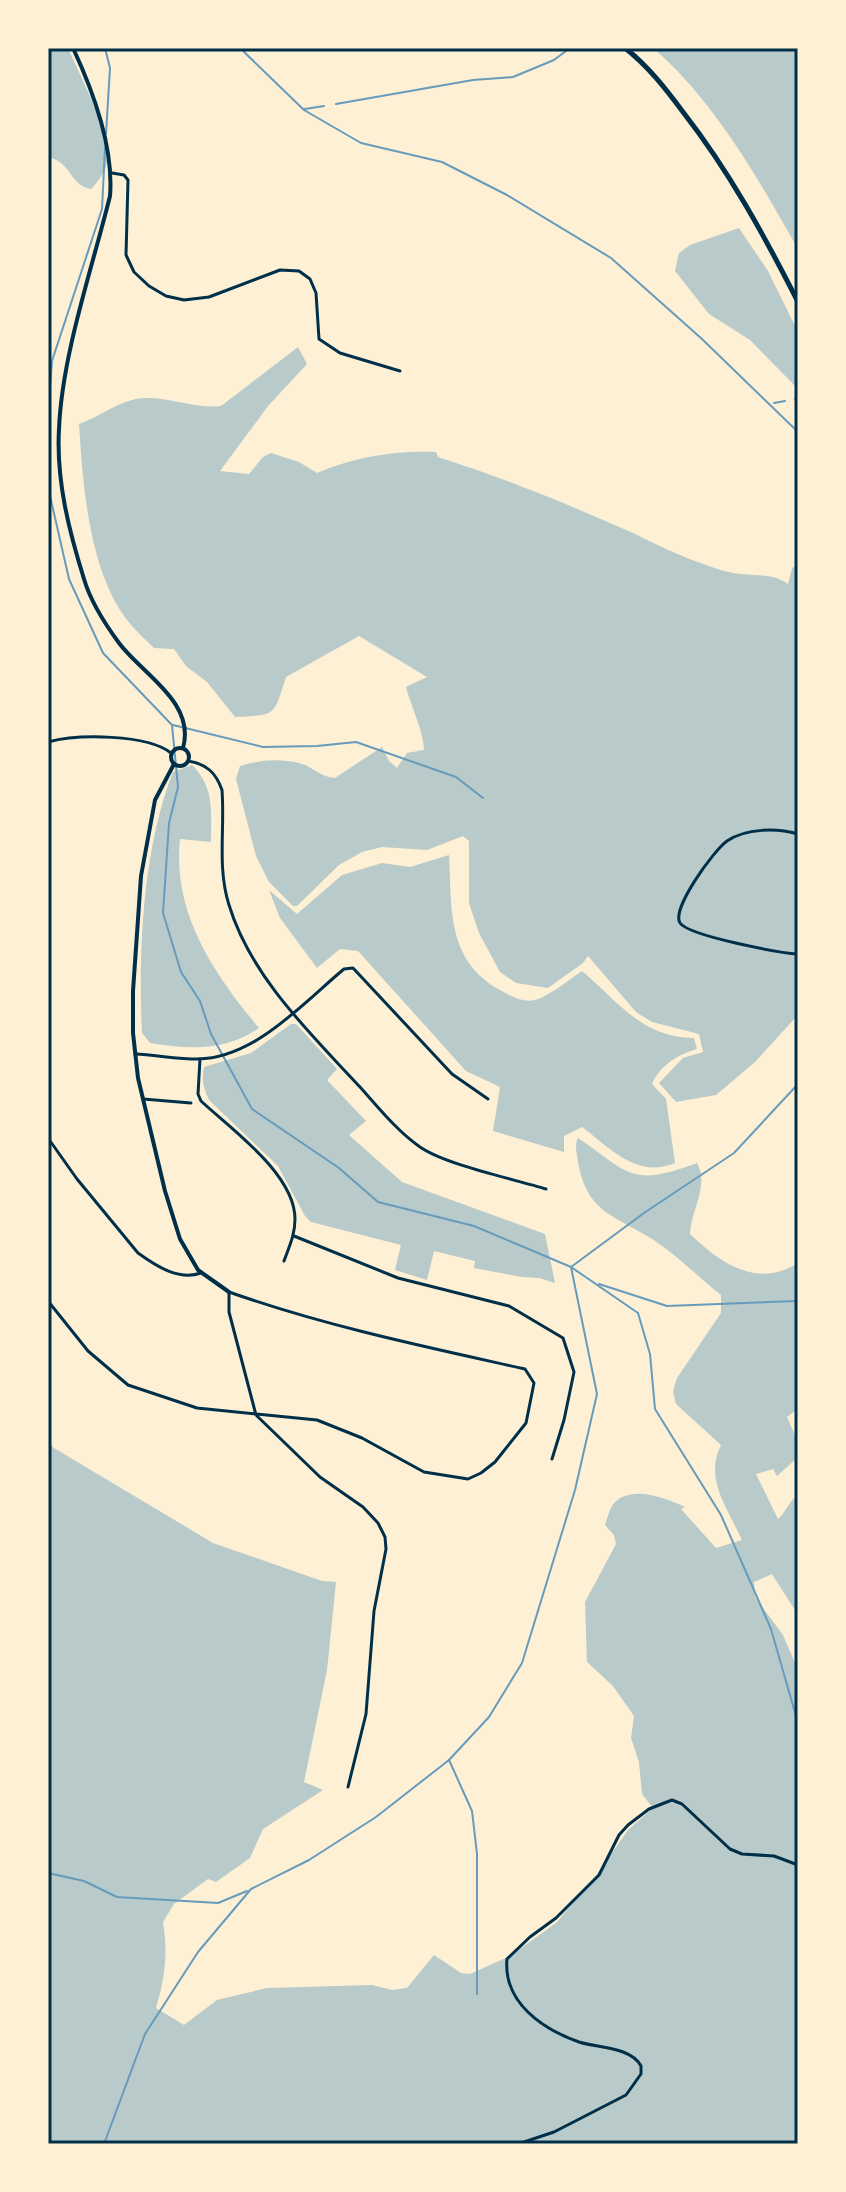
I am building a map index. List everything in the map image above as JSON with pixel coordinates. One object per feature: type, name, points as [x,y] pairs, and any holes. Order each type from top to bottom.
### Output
[{"type":"highway","points":[[625,48],[663,85],[713,150],[758,225],[798,302]]},
{"type":"main road","points":[[73,48],[92,96],[112,173],[110,196],[64,384],[59,431],[65,513],[93,604],[121,646],[170,697],[183,722],[186,738],[183,748]]},
{"type":"main road","points":[[174,764],[182,766],[188,761],[189,753],[183,748],[176,748],[171,753],[174,764],[155,800],[146,843],[136,941],[135,1054],[142,1099],[180,1239],[201,1273],[229,1292]]},
{"type":"street","points":[[112,173],[124,175],[128,180],[126,255],[134,272],[149,286],[166,296],[184,300],[209,297],[280,270],[299,271],[310,279],[316,293],[319,339],[340,353],[400,371]]},
{"type":"street","points":[[48,742],[65,739],[130,740],[161,746],[171,753]]},
{"type":"street","points":[[188,761],[201,764],[218,779],[222,790],[223,872],[229,904],[252,958],[293,1012],[420,1147],[439,1156],[546,1189]]},
{"type":"street","points":[[798,834],[767,830],[725,842],[678,910],[678,918],[685,928],[775,953],[798,954]]},
{"type":"street","points":[[135,1054],[200,1059],[244,1047],[293,1012],[344,969],[353,968],[452,1074],[488,1099]]},
{"type":"street","points":[[200,1059],[198,1094],[201,1101],[261,1157],[284,1185],[295,1216],[294,1236],[284,1261]]},
{"type":"street","points":[[142,1099],[191,1103]]},
{"type":"street","points":[[48,1138],[138,1253],[177,1274],[201,1273]]},
{"type":"street","points":[[294,1236],[398,1278],[509,1306],[563,1338],[574,1372],[552,1459]]},
{"type":"street","points":[[48,1301],[88,1351],[128,1385],[197,1408],[256,1415],[317,1420],[362,1438],[424,1472],[468,1479],[495,1462],[526,1423],[534,1383],[525,1369],[392,1339],[229,1292],[229,1312],[256,1415],[320,1477],[363,1507],[378,1523],[385,1537],[386,1549],[375,1599],[366,1714],[348,1787]]},
{"type":"street","points":[[518,2144],[561,2129],[626,2095],[641,2074],[641,2066],[634,2057],[581,2043],[528,2014],[515,1997],[506,1973],[507,1959],[556,1918],[599,1875],[619,1835],[628,1825],[649,1809],[672,1800],[682,1804],[730,1849],[742,1854],[774,1856],[798,1865]]},
{"type":"shaded area","points":[[48,48],[68,48],[105,137],[106,166],[91,189],[78,183],[62,164],[48,157]]},
{"type":"shaded area","points":[[653,48],[798,48],[798,249],[734,142],[696,92]]},
{"type":"shaded area","points":[[739,228],[768,271],[798,332],[798,389],[750,340],[709,314],[675,271],[679,253],[690,245]]},
{"type":"shaded area","points":[[298,347],[307,364],[268,406],[220,471],[249,474],[263,457],[271,453],[299,462],[317,473],[375,456],[436,452],[438,457],[537,492],[719,569],[771,577],[788,584],[792,568],[798,564],[798,1015],[755,1062],[716,1095],[676,1102],[659,1083],[683,1058],[703,1052],[699,1034],[652,1022],[636,1012],[588,956],[548,988],[516,983],[500,972],[479,933],[469,903],[469,841],[463,836],[427,850],[382,847],[362,852],[339,865],[297,906],[293,906],[269,882],[256,856],[236,779],[240,766],[269,760],[292,761],[335,778],[382,747],[389,761],[397,768],[407,753],[424,750],[420,727],[406,687],[427,677],[359,636],[286,677],[272,711],[235,717],[207,682],[186,666],[174,649],[154,648],[118,606],[97,557],[91,530],[79,424],[135,399],[221,406]]},
{"type":"shaded area","points":[[192,765],[208,791],[211,842],[180,839],[179,866],[183,892],[190,917],[212,964],[259,1028],[233,1041],[206,1047],[150,1043],[142,1033],[142,934],[155,833],[173,772]]},
{"type":"shaded area","points":[[449,855],[455,932],[470,964],[482,978],[512,997],[530,1001],[546,995],[582,971],[645,1025],[659,1032],[694,1038],[697,1049],[671,1061],[652,1084],[666,1099],[675,1163],[661,1167],[636,1164],[614,1152],[582,1127],[564,1136],[564,1152],[493,1131],[500,1087],[466,1071],[358,951],[340,949],[317,968],[280,918],[269,890],[297,914],[342,875],[382,863],[410,867]]},
{"type":"shaded area","points":[[291,1024],[296,1024],[337,1069],[327,1080],[366,1121],[349,1135],[402,1182],[545,1234],[555,1283],[474,1268],[475,1261],[434,1251],[427,1280],[395,1270],[401,1245],[311,1222],[278,1166],[210,1101],[203,1080],[204,1067],[251,1053]]},
{"type":"shaded area","points":[[578,1138],[633,1173],[658,1174],[697,1163],[701,1180],[690,1234],[727,1263],[754,1273],[768,1274],[798,1263],[798,1412],[787,1417],[798,1442],[796,1459],[777,1476],[773,1469],[756,1474],[778,1519],[798,1495],[798,1615],[772,1574],[754,1582],[755,1597],[783,1635],[798,1670],[798,2144],[48,2144],[48,1441],[54,1448],[213,1543],[322,1581],[336,1582],[327,1670],[304,1782],[323,1790],[263,1829],[250,1858],[216,1882],[208,1879],[174,1904],[163,1922],[165,1965],[156,2008],[184,2025],[217,2000],[267,1988],[372,1985],[392,1990],[407,1988],[434,1955],[461,1973],[470,1974],[510,1956],[556,1923],[595,1877],[628,1830],[653,1808],[642,1794],[639,1762],[631,1738],[634,1716],[613,1686],[587,1662],[585,1602],[616,1544],[614,1535],[605,1525],[610,1510],[627,1495],[647,1494],[685,1507],[681,1509],[716,1548],[742,1540],[716,1481],[716,1457],[721,1445],[676,1404],[673,1391],[677,1378],[721,1313],[721,1295],[667,1249],[612,1216],[594,1201],[582,1178],[576,1150]]},
{"type":"waterway","points":[[105,48],[110,68],[106,134]]},
{"type":"waterway","points":[[240,48],[304,110],[361,143],[442,162],[507,195],[611,258],[702,339],[798,432]]},
{"type":"waterway","points":[[336,104],[473,80],[513,77],[554,60],[570,48]]},
{"type":"waterway","points":[[305,109],[324,106]]},
{"type":"waterway","points":[[48,415],[52,361],[102,209],[105,148]]},
{"type":"waterway","points":[[774,403],[785,401]]},
{"type":"waterway","points":[[48,487],[69,579],[103,653],[172,725],[178,787],[169,823],[163,913],[181,972],[200,1001],[211,1034],[252,1109],[339,1168],[378,1202],[474,1226],[571,1267],[638,1313],[650,1354],[655,1409],[721,1515],[771,1629],[798,1723]]},
{"type":"waterway","points":[[173,725],[263,747],[356,742],[456,777],[483,798]]},
{"type":"waterway","points":[[104,2144],[145,2034],[198,1952],[251,1889],[309,1860],[376,1817],[449,1760],[489,1717],[522,1663],[575,1490],[597,1394],[571,1267],[644,1213],[734,1153],[798,1084]]},
{"type":"waterway","points":[[599,1284],[667,1306],[798,1301]]},
{"type":"waterway","points":[[449,1760],[472,1811],[477,1854],[477,1994]]},
{"type":"waterway","points":[[48,1873],[84,1881],[117,1897],[218,1903],[247,1891]]}]
